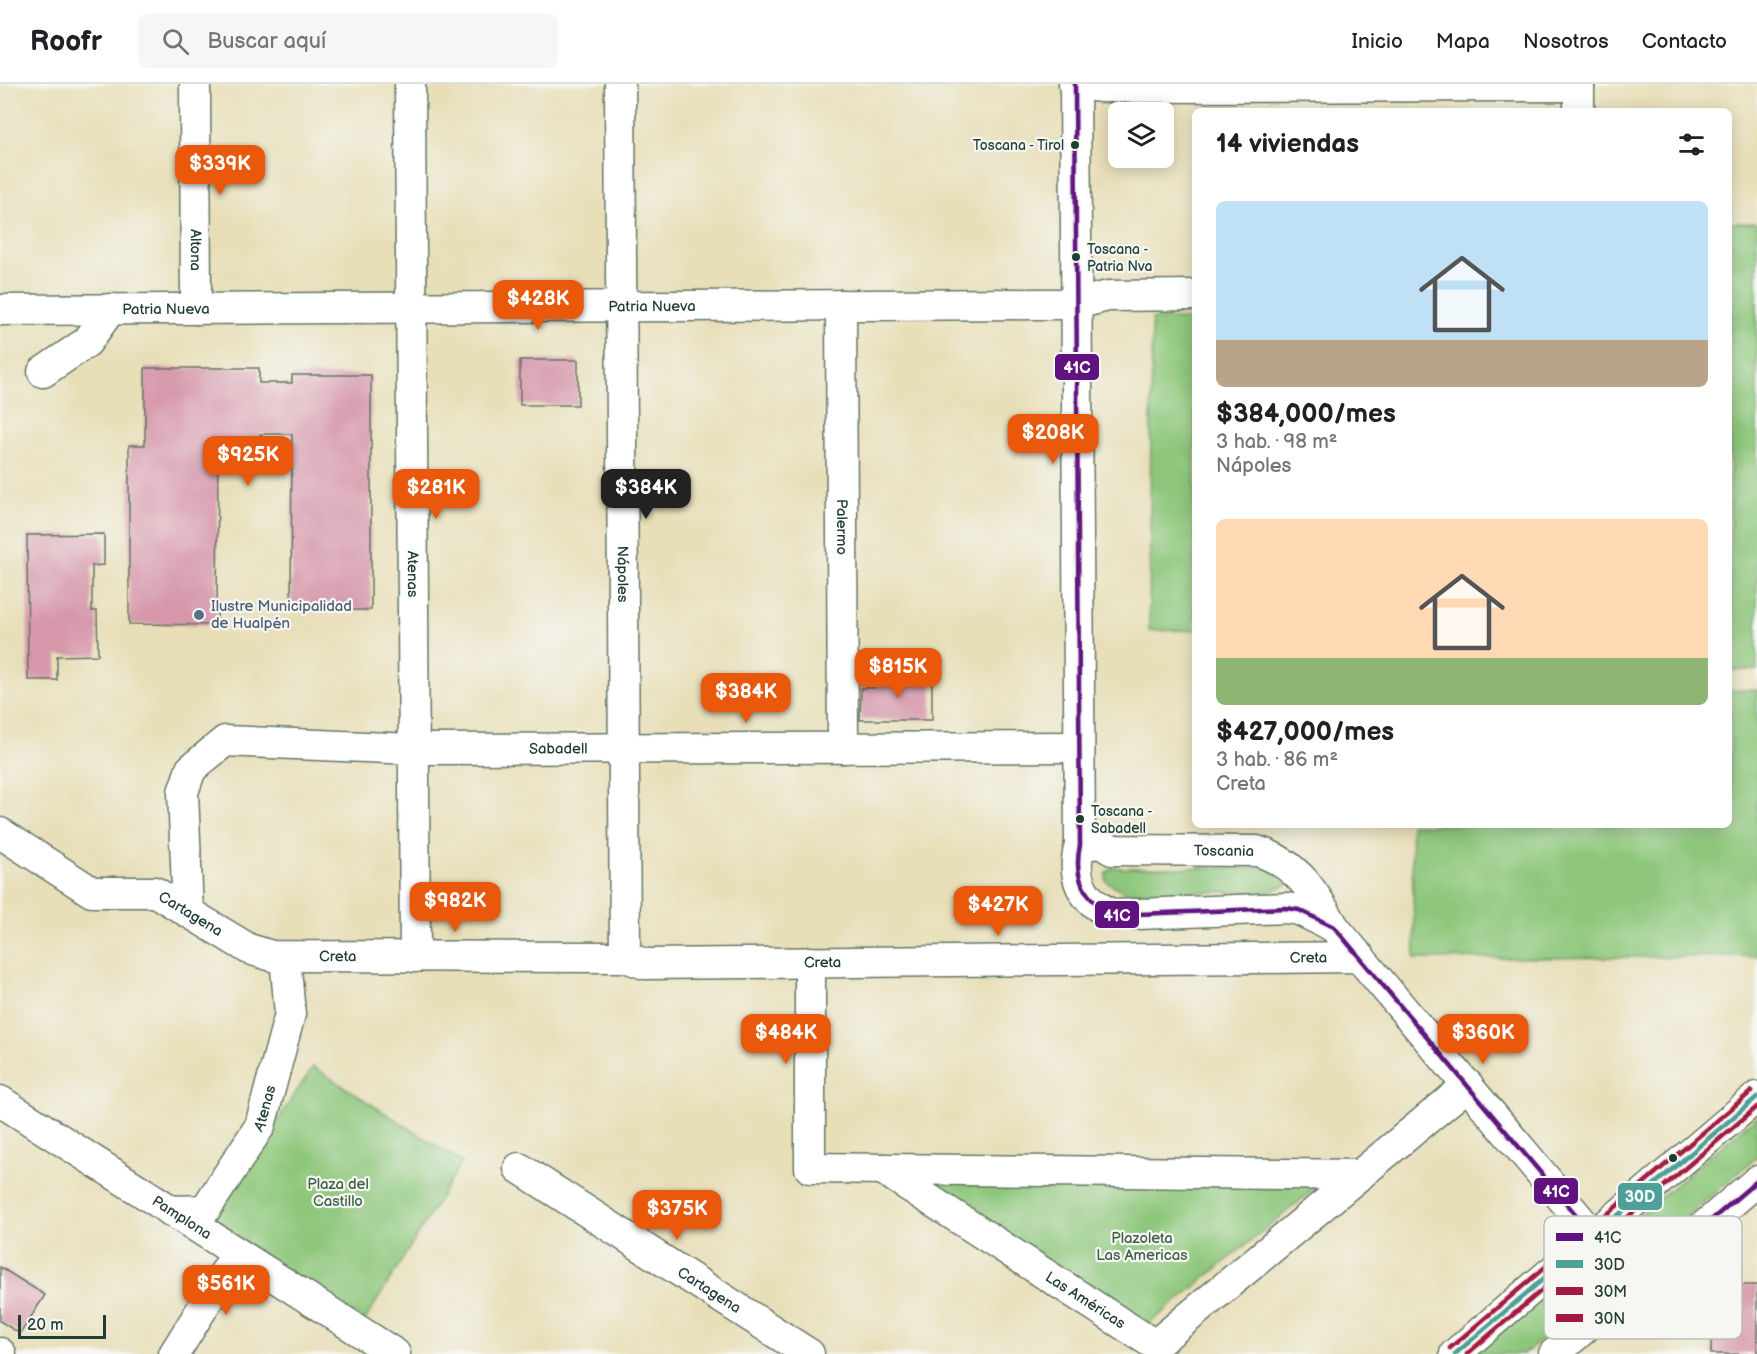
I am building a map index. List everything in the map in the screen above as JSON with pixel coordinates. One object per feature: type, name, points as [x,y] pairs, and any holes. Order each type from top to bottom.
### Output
[{"type":"street","name":"Altona","points":[[195,84],[196,309]]},
{"type":"street","name":"Atenas","points":[[410,84],[415,957]]},
{"type":"street","name":"Nápoles","points":[[620,84],[625,957]]},
{"type":"street","points":[[1075,84],[1102,87],[1579,94]]},
{"type":"street","name":"Toscania","points":[[1075,84],[1080,845],[1075,862],[1079,885],[1096,907],[1114,915],[1286,908],[1299,910],[1334,927]]},
{"type":"street","name":"Patria Nueva","points":[[0,310],[1076,304],[1108,296],[1192,295]]},
{"type":"street","name":"Palermo","points":[[841,305],[843,748]]},
{"type":"street","points":[[43,372],[87,342],[111,309]]},
{"type":"street","name":"Sabadell","points":[[188,912],[183,792],[191,769],[225,741],[413,749],[1079,747]]},
{"type":"street","name":"Cartagena","points":[[0,833],[92,892],[155,892],[249,949],[285,957]]},
{"type":"street","name":"Toscania","points":[[1080,845],[1101,843],[1112,850],[1257,851],[1275,856],[1311,887],[1334,927],[1577,1216]]},
{"type":"street","name":"Atenas","points":[[171,1211],[205,1210],[261,1126],[290,1014],[285,957]]},
{"type":"street","name":"Creta","points":[[285,957],[625,957],[645,964],[1360,957]]},
{"type":"street","points":[[810,962],[810,1168],[1360,1174]]},
{"type":"street","name":"Las Américas","points":[[882,1169],[1155,1345],[1468,1085]]},
{"type":"street","points":[[1618,1216],[1757,1098]]},
{"type":"street","name":"Pamplona","points":[[0,1101],[395,1354]]},
{"type":"street","name":"Cartagena","points":[[519,1168],[809,1354]]},
{"type":"street","points":[[1716,1216],[1757,1181]]},
{"type":"street","points":[[174,1354],[237,1253]]},
{"type":"street","points":[[1455,1354],[1544,1278]]},
{"type":"street","points":[[1554,1354],[1572,1339]]},
{"type":"green space","points":[[1732,223],[1757,223],[1757,670],[1732,670]]},
{"type":"green space","points":[[1152,319],[1192,319],[1192,630],[1149,631]]},
{"type":"green space","points":[[1732,690],[1757,690],[1757,956],[1415,959],[1411,828],[1732,828]]},
{"type":"green space","points":[[1113,868],[1278,868],[1289,884],[1269,892],[1124,892],[1106,881],[1106,873]]},
{"type":"green space","name":"Plaza del Castillo","points":[[313,1067],[462,1162],[364,1322],[209,1222]]},
{"type":"green space","points":[[1757,1116],[1757,1157],[1687,1216],[1638,1216]]},
{"type":"green space","name":"Plazoleta Las Americas","points":[[1324,1181],[1145,1327],[932,1183]]},
{"type":"green space","points":[[1544,1295],[1544,1337],[1524,1354],[1474,1354]]},
{"type":"building","points":[[520,360],[578,360],[578,405],[520,405]]},
{"type":"building","points":[[145,368],[259,368],[259,383],[292,383],[292,375],[371,375],[371,610],[291,610],[292,434],[260,434],[260,447],[218,447],[217,625],[129,624],[129,445],[145,445]]},
{"type":"building","points":[[104,534],[104,565],[92,566],[92,611],[97,611],[98,655],[57,656],[57,680],[28,680],[27,535]]},
{"type":"building","points":[[874,677],[932,677],[932,720],[860,720],[861,688],[874,688]]},
{"type":"building","points":[[0,1267],[45,1295],[20,1334],[0,1321]]},
{"type":"building","points":[[1742,1285],[1757,1285],[1757,1354],[1711,1354],[1711,1339],[1742,1339]]},
{"type":"transit line","name":"41C","points":[[1075,84],[1080,845],[1078,868],[1083,887],[1095,902],[1114,915],[1286,908],[1299,910],[1334,927],[1577,1216]]},
{"type":"transit line","name":"30N","points":[[1605,1216],[1752,1091]]},
{"type":"transit line","name":"30D","points":[[1617,1216],[1757,1097]]},
{"type":"transit line","name":"30M","points":[[1629,1216],[1757,1107]]},
{"type":"transit line","name":"41C","points":[[1716,1216],[1757,1181]]},
{"type":"transit line","name":"30N","points":[[1450,1348],[1544,1268]]},
{"type":"transit line","name":"30D","points":[[1455,1354],[1544,1278]]},
{"type":"transit line","name":"30M","points":[[1467,1354],[1544,1288]]},
{"type":"place","name":"Toscana - Tirol","points":[[1075,145]]},
{"type":"place","name":"Toscana - Patria Nva","points":[[1076,257]]},
{"type":"place","name":"Ilustre Municipalidad de Hualpén","points":[[199,615]]},
{"type":"place","name":"Toscana - Sabadell","points":[[1080,819]]}]
